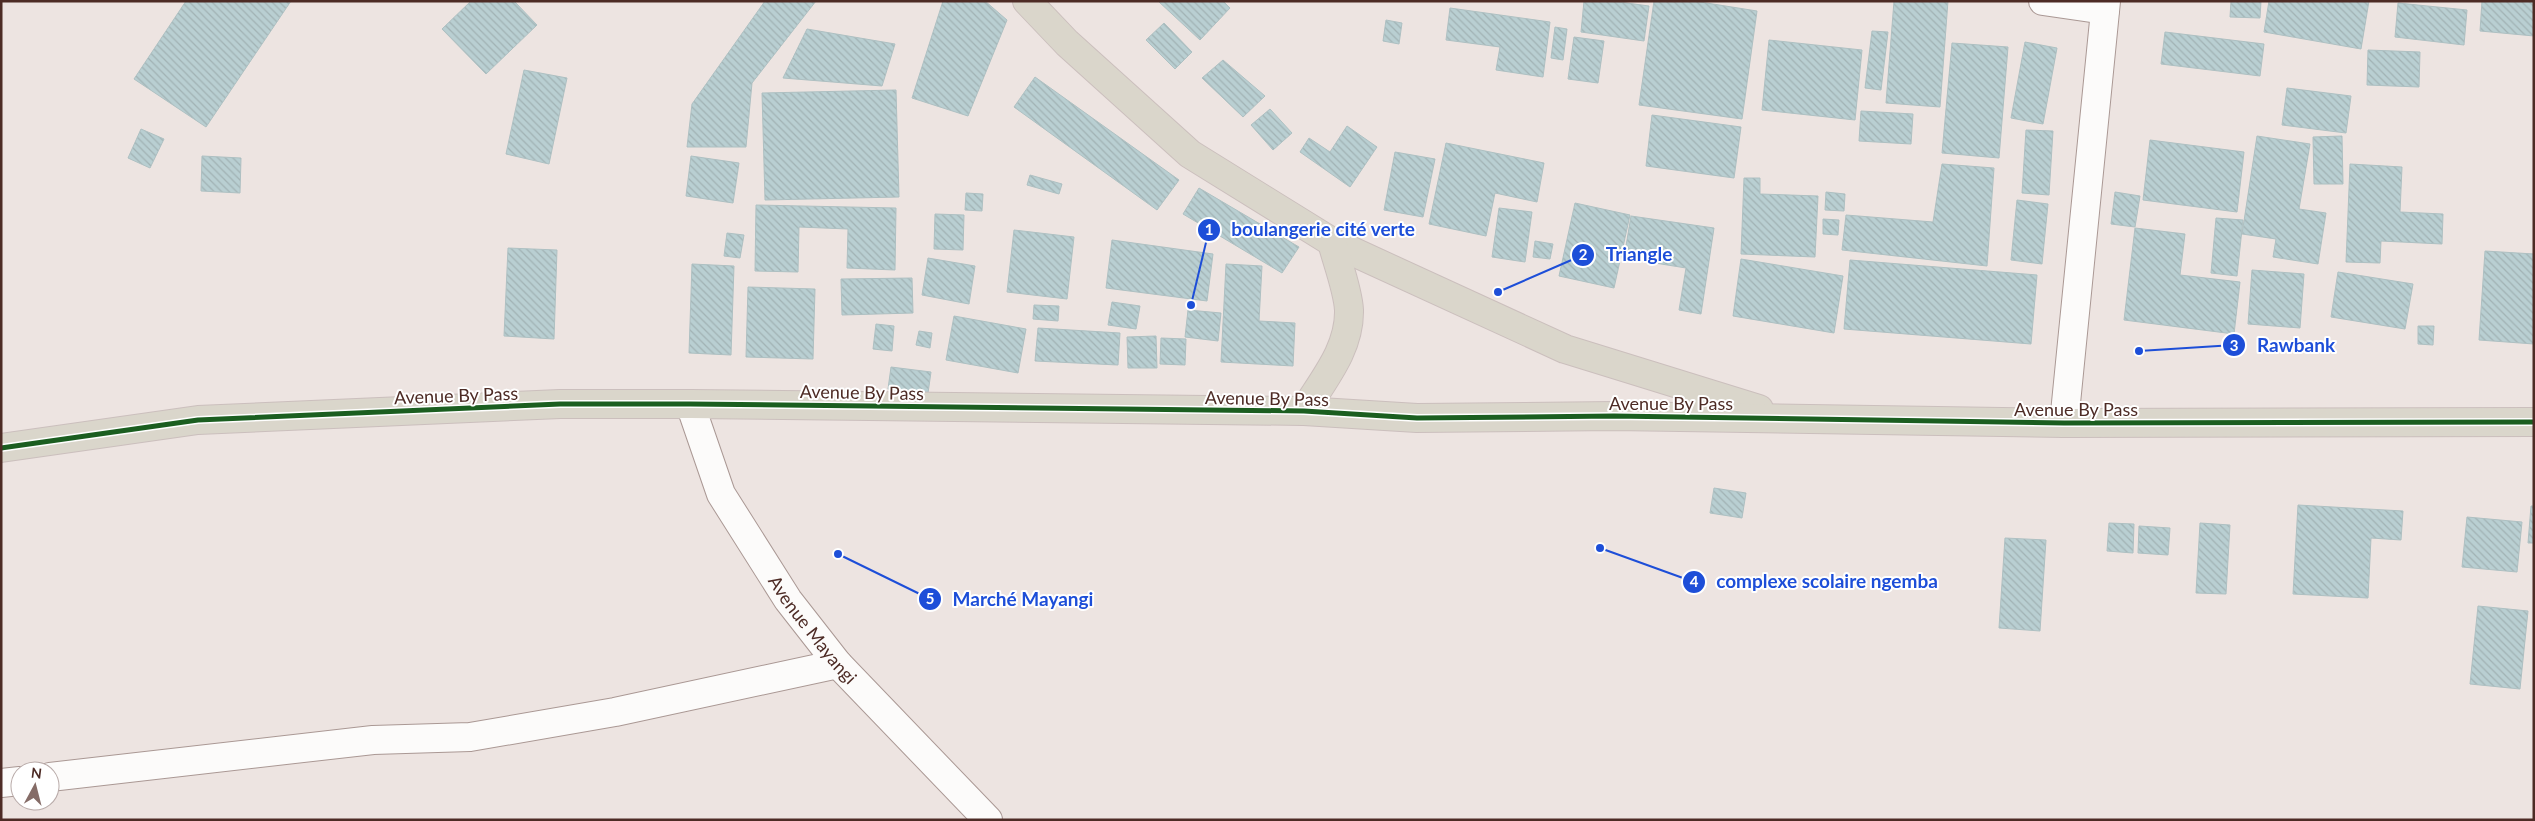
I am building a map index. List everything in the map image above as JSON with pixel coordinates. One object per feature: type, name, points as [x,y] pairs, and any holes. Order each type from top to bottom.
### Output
[{"type":"highway","points":[[1026,1],[1067,43],[1190,154],[1332,242],[1565,349],[1789,418]]},
{"type":"highway","points":[[1304,411],[1339,355],[1346,333],[1349,309],[1332,242]]},
{"type":"highway","name":"Avenue By Pass","points":[[1,448],[198,420],[560,404],[1304,411],[1417,418],[1614,416],[2064,423],[2534,422]]},
{"type":"street","points":[[2043,1],[2106,6],[2064,423]]},
{"type":"street","name":"Avenue Mayangi","points":[[690,404],[721,494],[788,600],[838,664],[988,820]]},
{"type":"street","points":[[60,776],[374,740],[470,737],[614,712],[838,664]]},
{"type":"building","points":[[186,1],[291,1],[206,127],[134,79]]},
{"type":"building","points":[[471,1],[514,1],[537,25],[486,74],[442,29]]},
{"type":"building","points":[[765,1],[816,1],[752,83],[746,147],[687,147],[692,104]]},
{"type":"building","points":[[943,1],[985,1],[1007,20],[968,116],[912,98]]},
{"type":"building","points":[[1158,1],[1223,1],[1230,8],[1200,40]]},
{"type":"building","points":[[1584,1],[1612,1],[1649,6],[1644,41],[1581,32]]},
{"type":"building","points":[[1654,1],[1694,1],[1757,11],[1742,119],[1639,105]]},
{"type":"building","points":[[1894,1],[1948,1],[1940,107],[1886,103]]},
{"type":"building","points":[[2231,1],[2261,1],[2260,18],[2230,17]]},
{"type":"building","points":[[2269,1],[2369,1],[2361,49],[2264,32]]},
{"type":"building","points":[[2482,1],[2534,1],[2534,36],[2480,31]]},
{"type":"building","points":[[2398,3],[2467,10],[2464,45],[2395,37]]},
{"type":"building","points":[[1450,8],[1550,22],[1543,77],[1496,70],[1500,47],[1446,40]]},
{"type":"building","points":[[1386,20],[1402,23],[1399,44],[1383,41]]},
{"type":"building","points":[[1164,23],[1192,52],[1175,69],[1146,40]]},
{"type":"building","points":[[1555,27],[1567,29],[1563,60],[1551,58]]},
{"type":"building","points":[[807,29],[895,44],[882,86],[783,78]]},
{"type":"building","points":[[1872,31],[1888,32],[1881,90],[1865,88]]},
{"type":"building","points":[[2165,32],[2264,44],[2260,76],[2161,64]]},
{"type":"building","points":[[1574,37],[1604,41],[1598,83],[1568,79]]},
{"type":"building","points":[[1769,40],[1862,50],[1855,120],[1762,110]]},
{"type":"building","points":[[2025,42],[2057,48],[2043,124],[2011,118]]},
{"type":"building","points":[[1952,43],[2008,47],[1999,158],[1942,153]]},
{"type":"building","points":[[2368,50],[2420,52],[2419,87],[2367,85]]},
{"type":"building","points":[[1223,60],[1265,96],[1243,117],[1202,78]]},
{"type":"building","points":[[524,70],[567,78],[549,164],[506,154]]},
{"type":"building","points":[[1035,77],[1179,180],[1157,210],[1014,107]]},
{"type":"building","points":[[2287,88],[2351,96],[2346,133],[2282,125]]},
{"type":"building","points":[[896,90],[899,197],[765,200],[762,93]]},
{"type":"building","points":[[1270,109],[1292,133],[1273,150],[1251,125]]},
{"type":"building","points":[[1861,111],[1913,114],[1911,144],[1859,141]]},
{"type":"building","points":[[1652,115],[1741,127],[1734,178],[1646,166]]},
{"type":"building","points":[[1347,126],[1377,147],[1350,187],[1300,152],[1309,138],[1330,152]]},
{"type":"building","points":[[141,129],[164,139],[150,168],[128,158]]},
{"type":"building","points":[[2026,130],[2053,131],[2049,195],[2022,193]]},
{"type":"building","points":[[2257,136],[2310,144],[2299,209],[2326,213],[2318,264],[2273,257],[2276,239],[2242,234]]},
{"type":"building","points":[[2342,136],[2343,184],[2314,184],[2313,137]]},
{"type":"building","points":[[2150,140],[2244,152],[2237,212],[2143,200]]},
{"type":"building","points":[[1446,143],[1544,163],[1537,202],[1495,193],[1486,236],[1429,224]]},
{"type":"building","points":[[1395,152],[1435,159],[1423,217],[1384,210]]},
{"type":"building","points":[[202,156],[241,158],[240,193],[201,191]]},
{"type":"building","points":[[691,156],[739,163],[733,203],[686,196]]},
{"type":"building","points":[[1942,164],[1994,168],[1987,266],[1842,250],[1846,215],[1933,222]]},
{"type":"building","points":[[2350,164],[2402,167],[2400,212],[2443,214],[2442,244],[2381,241],[2380,263],[2346,262]]},
{"type":"building","points":[[1030,175],[1062,184],[1059,194],[1027,185]]},
{"type":"building","points":[[1744,178],[1760,178],[1760,194],[1818,196],[1815,257],[1741,254]]},
{"type":"building","points":[[1199,188],[1299,247],[1282,273],[1183,214]]},
{"type":"building","points":[[1826,192],[1845,194],[1844,211],[1825,210]]},
{"type":"building","points":[[2115,192],[2140,196],[2135,227],[2111,224]]},
{"type":"building","points":[[966,193],[983,194],[982,211],[965,210]]},
{"type":"building","points":[[2017,200],[2048,204],[2042,264],[2011,260]]},
{"type":"building","points":[[1575,203],[1630,215],[1614,288],[1559,276]]},
{"type":"building","points":[[756,205],[896,208],[895,270],[847,268],[848,229],[799,227],[798,272],[755,271]]},
{"type":"building","points":[[1499,208],[1532,212],[1525,262],[1492,257]]},
{"type":"building","points":[[935,214],[964,215],[963,250],[934,249]]},
{"type":"building","points":[[1631,216],[1714,228],[1701,314],[1679,310],[1686,268],[1624,258]]},
{"type":"building","points":[[2216,218],[2243,220],[2237,276],[2211,273]]},
{"type":"building","points":[[1823,219],[1839,220],[1838,235],[1823,234]]},
{"type":"building","points":[[2135,228],[2185,234],[2180,275],[2240,282],[2234,334],[2124,320]]},
{"type":"building","points":[[1014,230],[1074,237],[1067,299],[1007,292]]},
{"type":"building","points":[[727,233],[744,235],[740,258],[724,256]]},
{"type":"building","points":[[1112,240],[1213,254],[1207,301],[1106,288]]},
{"type":"building","points":[[1535,241],[1553,244],[1550,259],[1533,257]]},
{"type":"building","points":[[508,248],[557,250],[554,339],[504,336]]},
{"type":"building","points":[[2485,251],[2534,254],[2534,344],[2479,340]]},
{"type":"building","points":[[928,258],[975,266],[969,304],[922,295]]},
{"type":"building","points":[[1741,259],[1843,276],[1834,333],[1733,316]]},
{"type":"building","points":[[1850,260],[2037,275],[2031,344],[1844,329]]},
{"type":"building","points":[[692,264],[734,266],[731,355],[689,353]]},
{"type":"building","points":[[1226,264],[1262,266],[1259,321],[1295,323],[1293,366],[1221,362]]},
{"type":"building","points":[[2252,270],[2304,274],[2300,328],[2248,324]]},
{"type":"building","points":[[2338,272],[2413,284],[2405,329],[2331,317]]},
{"type":"building","points":[[912,278],[913,313],[842,315],[841,279]]},
{"type":"building","points":[[748,287],[815,289],[813,359],[746,357]]},
{"type":"building","points":[[1112,302],[1140,306],[1136,329],[1108,325]]},
{"type":"building","points":[[1034,305],[1059,306],[1058,321],[1033,319]]},
{"type":"building","points":[[1188,310],[1221,313],[1218,341],[1185,337]]},
{"type":"building","points":[[954,316],[1026,329],[1018,373],[946,360]]},
{"type":"building","points":[[876,324],[894,326],[892,351],[873,349]]},
{"type":"building","points":[[2418,326],[2434,326],[2433,345],[2418,344]]},
{"type":"building","points":[[1038,328],[1120,333],[1118,365],[1035,361]]},
{"type":"building","points":[[919,331],[932,333],[930,348],[916,345]]},
{"type":"building","points":[[1156,336],[1157,368],[1128,368],[1127,337]]},
{"type":"building","points":[[1161,338],[1186,339],[1185,365],[1160,364]]},
{"type":"building","points":[[891,367],[931,372],[928,393],[888,389]]},
{"type":"building","points":[[1714,488],[1746,493],[1742,518],[1710,513]]},
{"type":"building","points":[[2298,505],[2403,511],[2401,540],[2371,538],[2368,598],[2293,594]]},
{"type":"building","points":[[2531,506],[2534,506],[2534,543],[2528,543]]},
{"type":"building","points":[[2467,517],[2522,522],[2517,572],[2462,567]]},
{"type":"building","points":[[2109,523],[2134,524],[2133,553],[2107,551]]},
{"type":"building","points":[[2200,523],[2230,525],[2226,594],[2196,593]]},
{"type":"building","points":[[2139,526],[2170,528],[2168,555],[2138,553]]},
{"type":"building","points":[[2005,538],[2046,540],[2040,631],[1999,628]]},
{"type":"building","points":[[2478,606],[2528,611],[2520,689],[2470,684]]},
{"type":"cycle path","points":[[1,448],[198,420],[560,404],[1304,411],[1417,418],[1614,416],[2064,423],[2534,422]]},
{"type":"place","name":"Triangle","points":[[1498,292]]},
{"type":"place","name":"boulangerie cité verte","points":[[1191,305]]},
{"type":"place","name":"Rawbank","points":[[2139,351]]},
{"type":"place","name":"complexe scolaire ngemba","points":[[1600,548]]},
{"type":"place","name":"Marché Mayangi","points":[[838,554]]}]
